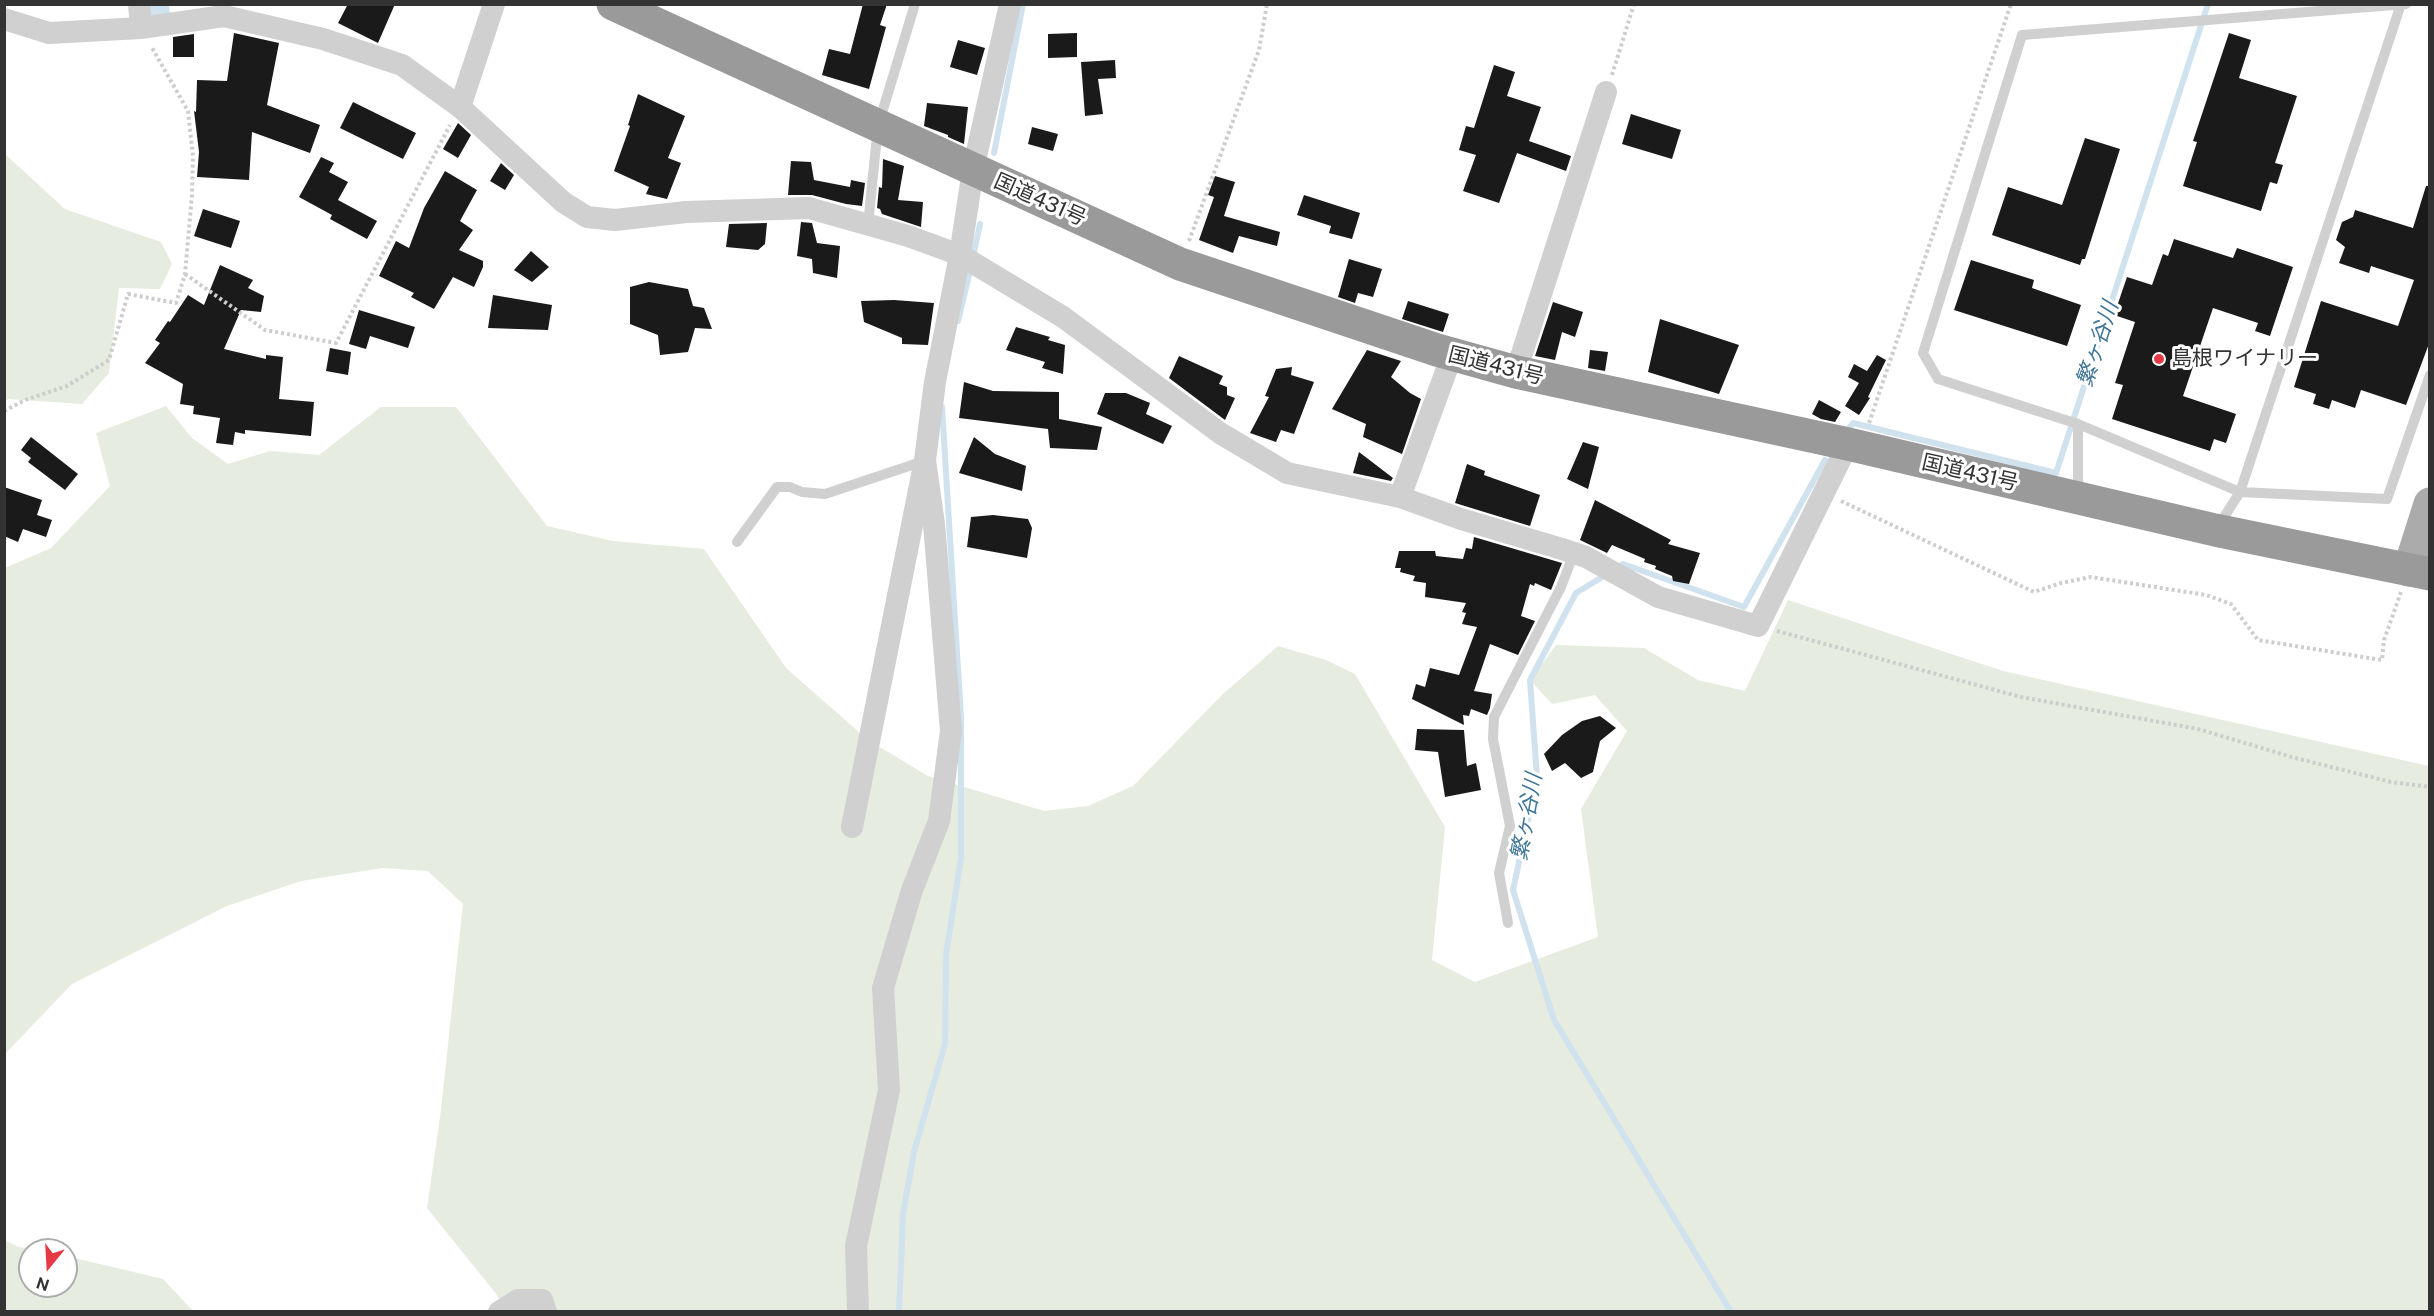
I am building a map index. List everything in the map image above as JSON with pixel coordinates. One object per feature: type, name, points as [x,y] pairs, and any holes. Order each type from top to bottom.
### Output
[{"type":"highway","name":"国道431号","points":[[613,4],[1180,264],[1452,355],[1516,372],[1855,445],[2215,531],[2419,572]]},
{"type":"main road","points":[[2419,572],[2430,504]]},
{"type":"street","points":[[138,4],[141,28]]},
{"type":"street","points":[[460,107],[494,4]]},
{"type":"street","points":[[852,827],[925,460],[934,382],[960,255],[973,170],[1010,4]]},
{"type":"street","points":[[4,19],[49,33],[141,28],[224,16],[323,39],[402,65],[460,107],[548,189],[586,217],[615,220],[686,212],[809,208],[960,255],[1063,317],[1220,433],[1287,473],[1400,497],[1461,519],[1574,553],[1586,557],[1658,597],[1758,626],[1824,493],[1855,445]]},
{"type":"street","points":[[1516,372],[1606,92]]},
{"type":"street","points":[[1400,497],[1452,355]]},
{"type":"street","points":[[858,1311],[856,1246],[889,1090],[884,988],[912,890],[939,821],[951,730],[934,524],[925,460]]},
{"type":"street","points":[[499,1311],[518,1300],[542,1300],[546,1311]]},
{"type":"lane","points":[[868,225],[878,126],[915,4]]},
{"type":"lane","points":[[2406,4],[2022,35],[1923,353],[1938,379],[2078,423],[2240,492],[2387,499],[2430,375]]},
{"type":"lane","points":[[2215,531],[2240,492],[2401,5]]},
{"type":"lane","points":[[2078,423],[2078,498]]},
{"type":"lane","points":[[737,542],[777,487],[790,487],[802,492],[825,494],[925,460]]},
{"type":"lane","points":[[1508,922],[1499,873],[1510,826],[1493,740],[1494,717],[1561,587],[1574,553]]},
{"type":"path","points":[[1180,264],[1259,50],[1267,4]]},
{"type":"path","points":[[1606,92],[1634,4]]},
{"type":"path","points":[[1855,445],[2011,4]]},
{"type":"path","points":[[4,411],[25,400],[67,386],[109,360],[128,294],[176,303],[185,274],[192,195],[193,156],[188,111],[141,28]]},
{"type":"path","points":[[185,274],[264,330],[336,343],[460,107]]},
{"type":"path","points":[[1824,493],[2034,592],[2061,583],[2091,577],[2206,595],[2230,604],[2258,640],[2382,660],[2384,640],[2419,572]]},
{"type":"path","points":[[1758,626],[2021,697],[2198,729],[2295,758],[2370,777],[2430,787]]},
{"type":"shaded area","points":[[5,154],[65,209],[161,242],[172,264],[160,289],[119,288],[109,373],[82,404],[8,399],[5,402]]},
{"type":"shaded area","points":[[166,406],[192,438],[228,464],[270,451],[319,455],[381,407],[456,407],[547,526],[613,541],[704,549],[786,668],[868,740],[928,776],[1044,811],[1088,806],[1133,786],[1222,695],[1278,646],[1326,660],[1355,674],[1445,827],[1432,960],[1475,982],[1598,937],[1581,809],[1627,731],[1595,695],[1552,704],[1530,680],[1556,645],[1644,648],[1698,680],[1745,691],[1788,600],[2003,671],[2429,766],[2429,1311],[505,1311],[497,1295],[427,1208],[441,1110],[463,904],[428,871],[382,868],[301,881],[227,906],[72,984],[5,1054],[5,568],[51,548],[110,486],[96,433]]},
{"type":"shaded area","points":[[4,1240],[18,1247],[18,1298],[78,1298],[78,1259],[163,1279],[193,1311],[5,1311]]},
{"type":"building","points":[[348,4],[395,4],[378,43],[338,23]]},
{"type":"building","points":[[863,4],[887,4],[880,25],[886,27],[869,89],[822,75],[829,49],[850,54]]},
{"type":"building","points":[[234,33],[279,43],[267,105],[320,125],[310,153],[252,132],[249,180],[197,177],[199,152],[194,111],[196,112],[197,80],[227,81]]},
{"type":"building","points":[[1077,33],[1077,57],[1048,58],[1048,34]]},
{"type":"building","points":[[2229,33],[2251,40],[2239,78],[2297,96],[2275,163],[2283,165],[2277,184],[2270,182],[2261,211],[2183,186],[2197,142],[2193,141]]},
{"type":"building","points":[[194,34],[194,57],[173,57],[173,37]]},
{"type":"building","points":[[958,40],[985,48],[977,75],[950,67]]},
{"type":"building","points":[[1115,60],[1116,78],[1098,79],[1103,114],[1085,116],[1081,62]]},
{"type":"building","points":[[1494,65],[1515,72],[1507,96],[1541,107],[1529,141],[1571,156],[1566,171],[1517,153],[1499,203],[1463,191],[1476,155],[1459,150],[1466,126],[1474,128]]},
{"type":"building","points":[[638,94],[685,116],[668,158],[681,163],[667,199],[646,194],[649,187],[614,171],[630,126],[628,125]]},
{"type":"building","points":[[353,102],[416,133],[403,159],[340,128]]},
{"type":"building","points":[[927,103],[968,107],[964,144],[924,126]]},
{"type":"building","points":[[1631,114],[1681,130],[1672,159],[1622,144]]},
{"type":"building","points":[[458,123],[471,135],[458,158],[443,149]]},
{"type":"building","points":[[1032,127],[1058,134],[1053,151],[1028,144]]},
{"type":"building","points":[[2085,138],[2120,149],[2085,259],[2082,259],[2080,265],[1992,235],[2008,187],[2062,205]]},
{"type":"building","points":[[321,157],[334,163],[329,172],[348,182],[338,200],[377,221],[367,239],[330,219],[332,215],[299,197]]},
{"type":"building","points":[[883,159],[904,166],[898,200],[923,202],[921,227],[882,214],[877,208],[879,187],[882,188]]},
{"type":"building","points":[[791,161],[811,162],[814,180],[850,187],[851,180],[865,183],[862,206],[812,195],[788,195]]},
{"type":"building","points":[[501,163],[514,175],[505,190],[490,181]]},
{"type":"building","points":[[445,171],[477,190],[460,221],[473,230],[459,250],[483,261],[483,267],[474,287],[453,277],[434,309],[411,297],[414,293],[379,276],[396,241],[409,248],[424,208]]},
{"type":"building","points":[[1215,176],[1235,182],[1224,216],[1280,232],[1277,246],[1239,236],[1233,253],[1199,240],[1214,197],[1208,195]]},
{"type":"building","points":[[2426,186],[2430,186],[2430,341],[2406,405],[2361,390],[2355,408],[2332,400],[2329,409],[2313,404],[2316,394],[2294,387],[2321,301],[2398,326],[2414,280],[2371,266],[2369,273],[2339,263],[2345,247],[2336,240],[2342,222],[2353,217],[2355,210],[2413,228]]},
{"type":"building","points":[[1304,195],[1360,213],[1352,239],[1329,233],[1331,226],[1297,215]]},
{"type":"building","points":[[203,209],[240,221],[231,248],[194,236]]},
{"type":"building","points":[[801,222],[812,223],[817,243],[840,246],[837,278],[813,273],[812,259],[797,256]]},
{"type":"building","points":[[767,223],[765,244],[758,250],[726,247],[729,224]]},
{"type":"building","name":"島根ワイナリー","points":[[2174,239],[2233,258],[2237,248],[2293,267],[2270,336],[2255,331],[2258,323],[2213,308],[2183,396],[2236,414],[2226,443],[2214,439],[2210,451],[2112,419],[2123,385],[2115,383],[2135,322],[2114,315],[2127,277],[2152,285],[2163,254],[2168,256]]},
{"type":"building","points":[[531,251],[549,267],[532,282],[514,270]]},
{"type":"building","points":[[1349,259],[1382,269],[1373,297],[1358,293],[1355,303],[1338,297]]},
{"type":"building","points":[[1971,260],[2034,280],[2032,288],[2081,305],[2067,346],[1954,310]]},
{"type":"building","points":[[220,265],[253,280],[248,288],[264,296],[261,312],[241,310],[224,349],[266,359],[266,355],[283,357],[279,399],[314,402],[311,436],[245,430],[245,434],[235,432],[233,445],[216,443],[220,418],[193,414],[194,406],[180,404],[183,384],[145,363],[160,343],[155,340],[188,295],[204,305]]},
{"type":"building","points":[[649,282],[688,289],[693,306],[704,308],[712,329],[695,328],[688,352],[660,355],[658,335],[630,324],[630,287]]},
{"type":"building","points":[[493,295],[552,305],[548,330],[488,328]]},
{"type":"building","points":[[894,300],[934,303],[928,345],[902,344],[902,338],[864,322],[861,301]]},
{"type":"building","points":[[1408,301],[1449,314],[1443,332],[1402,319]]},
{"type":"building","points":[[1553,302],[1583,312],[1575,337],[1562,332],[1555,360],[1535,356]]},
{"type":"building","points":[[359,310],[415,327],[408,348],[370,336],[366,349],[349,344]]},
{"type":"building","points":[[1660,319],[1739,345],[1719,394],[1648,372]]},
{"type":"building","points":[[1016,327],[1050,337],[1048,340],[1065,345],[1063,374],[1042,368],[1045,362],[1006,350]]},
{"type":"building","points":[[330,348],[351,352],[348,375],[326,371]]},
{"type":"building","points":[[1367,350],[1401,361],[1391,377],[1421,399],[1402,454],[1363,437],[1366,424],[1332,409]]},
{"type":"building","points":[[1590,350],[1608,352],[1605,371],[1588,368]]},
{"type":"building","points":[[1877,355],[1886,360],[1868,397],[1870,398],[1859,415],[1845,406],[1859,383],[1848,377],[1854,364],[1867,371]]},
{"type":"building","points":[[1179,356],[1223,376],[1219,384],[1227,387],[1227,395],[1235,398],[1225,420],[1169,378]]},
{"type":"building","points":[[1292,367],[1291,375],[1314,382],[1294,434],[1281,430],[1276,442],[1250,433],[1269,397],[1265,396],[1276,369]]},
{"type":"building","points":[[964,382],[993,391],[1059,392],[1059,419],[1102,427],[1097,450],[1050,448],[1048,429],[959,418]]},
{"type":"building","points":[[1105,393],[1126,393],[1150,403],[1146,414],[1172,426],[1163,444],[1097,414]]},
{"type":"building","points":[[1819,400],[1841,412],[1835,422],[1812,414]]},
{"type":"building","points":[[31,437],[78,474],[65,490],[28,462],[31,458],[21,450]]},
{"type":"building","points":[[974,437],[995,454],[1026,466],[1022,491],[959,473]]},
{"type":"building","points":[[1583,442],[1599,447],[1588,489],[1567,479]]},
{"type":"building","points":[[1359,452],[1393,478],[1391,481],[1353,473]]},
{"type":"building","points":[[1467,464],[1485,471],[1484,475],[1540,495],[1530,526],[1455,503]]},
{"type":"building","points":[[4,487],[42,500],[37,515],[52,520],[46,537],[23,529],[18,542],[4,536]]},
{"type":"building","points":[[1595,500],[1671,540],[1668,544],[1700,553],[1689,584],[1673,581],[1672,576],[1655,569],[1656,566],[1644,562],[1645,559],[1612,545],[1607,553],[1580,540]]},
{"type":"building","points":[[993,515],[1028,519],[1032,528],[1027,558],[967,547],[971,517]]},
{"type":"building","points":[[1474,537],[1562,563],[1551,590],[1535,583],[1534,586],[1530,584],[1521,616],[1535,621],[1518,655],[1490,644],[1474,691],[1492,694],[1490,708],[1487,715],[1471,709],[1469,716],[1463,715],[1464,725],[1412,699],[1416,684],[1425,687],[1430,668],[1459,675],[1477,627],[1462,624],[1466,613],[1462,612],[1466,603],[1425,597],[1426,583],[1413,581],[1415,576],[1400,572],[1401,568],[1395,568],[1399,551],[1435,551],[1436,556],[1463,559],[1466,548],[1472,549]]},
{"type":"building","points":[[1600,716],[1616,728],[1600,741],[1593,772],[1581,778],[1565,763],[1552,771],[1544,754],[1562,735],[1582,721]]},
{"type":"building","points":[[1417,729],[1464,730],[1467,766],[1476,763],[1481,790],[1445,797],[1438,752],[1415,750]]},
{"type":"waterway","points":[[152,4],[153,14]]},
{"type":"waterway","points":[[994,153],[1023,4]]},
{"type":"waterway","name":"繁ヶ谷川","points":[[1846,432],[1853,423],[2056,473],[2208,4]]},
{"type":"waterway","points":[[973,257],[980,224]]},
{"type":"waterway","points":[[958,321],[971,267]]},
{"type":"waterway","points":[[899,1312],[903,1214],[914,1152],[945,1044],[946,955],[961,858],[961,718],[942,407]]},
{"type":"waterway","name":"繁ヶ谷川","points":[[1615,569],[1623,564],[1744,607],[1825,460]]},
{"type":"waterway","name":"繁ヶ谷川","points":[[1607,574],[1576,593],[1530,680],[1537,778],[1513,890],[1554,1020],[1731,1312]]},
{"type":"place","name":"島根ワイナリー","points":[[2159,359]]}]
